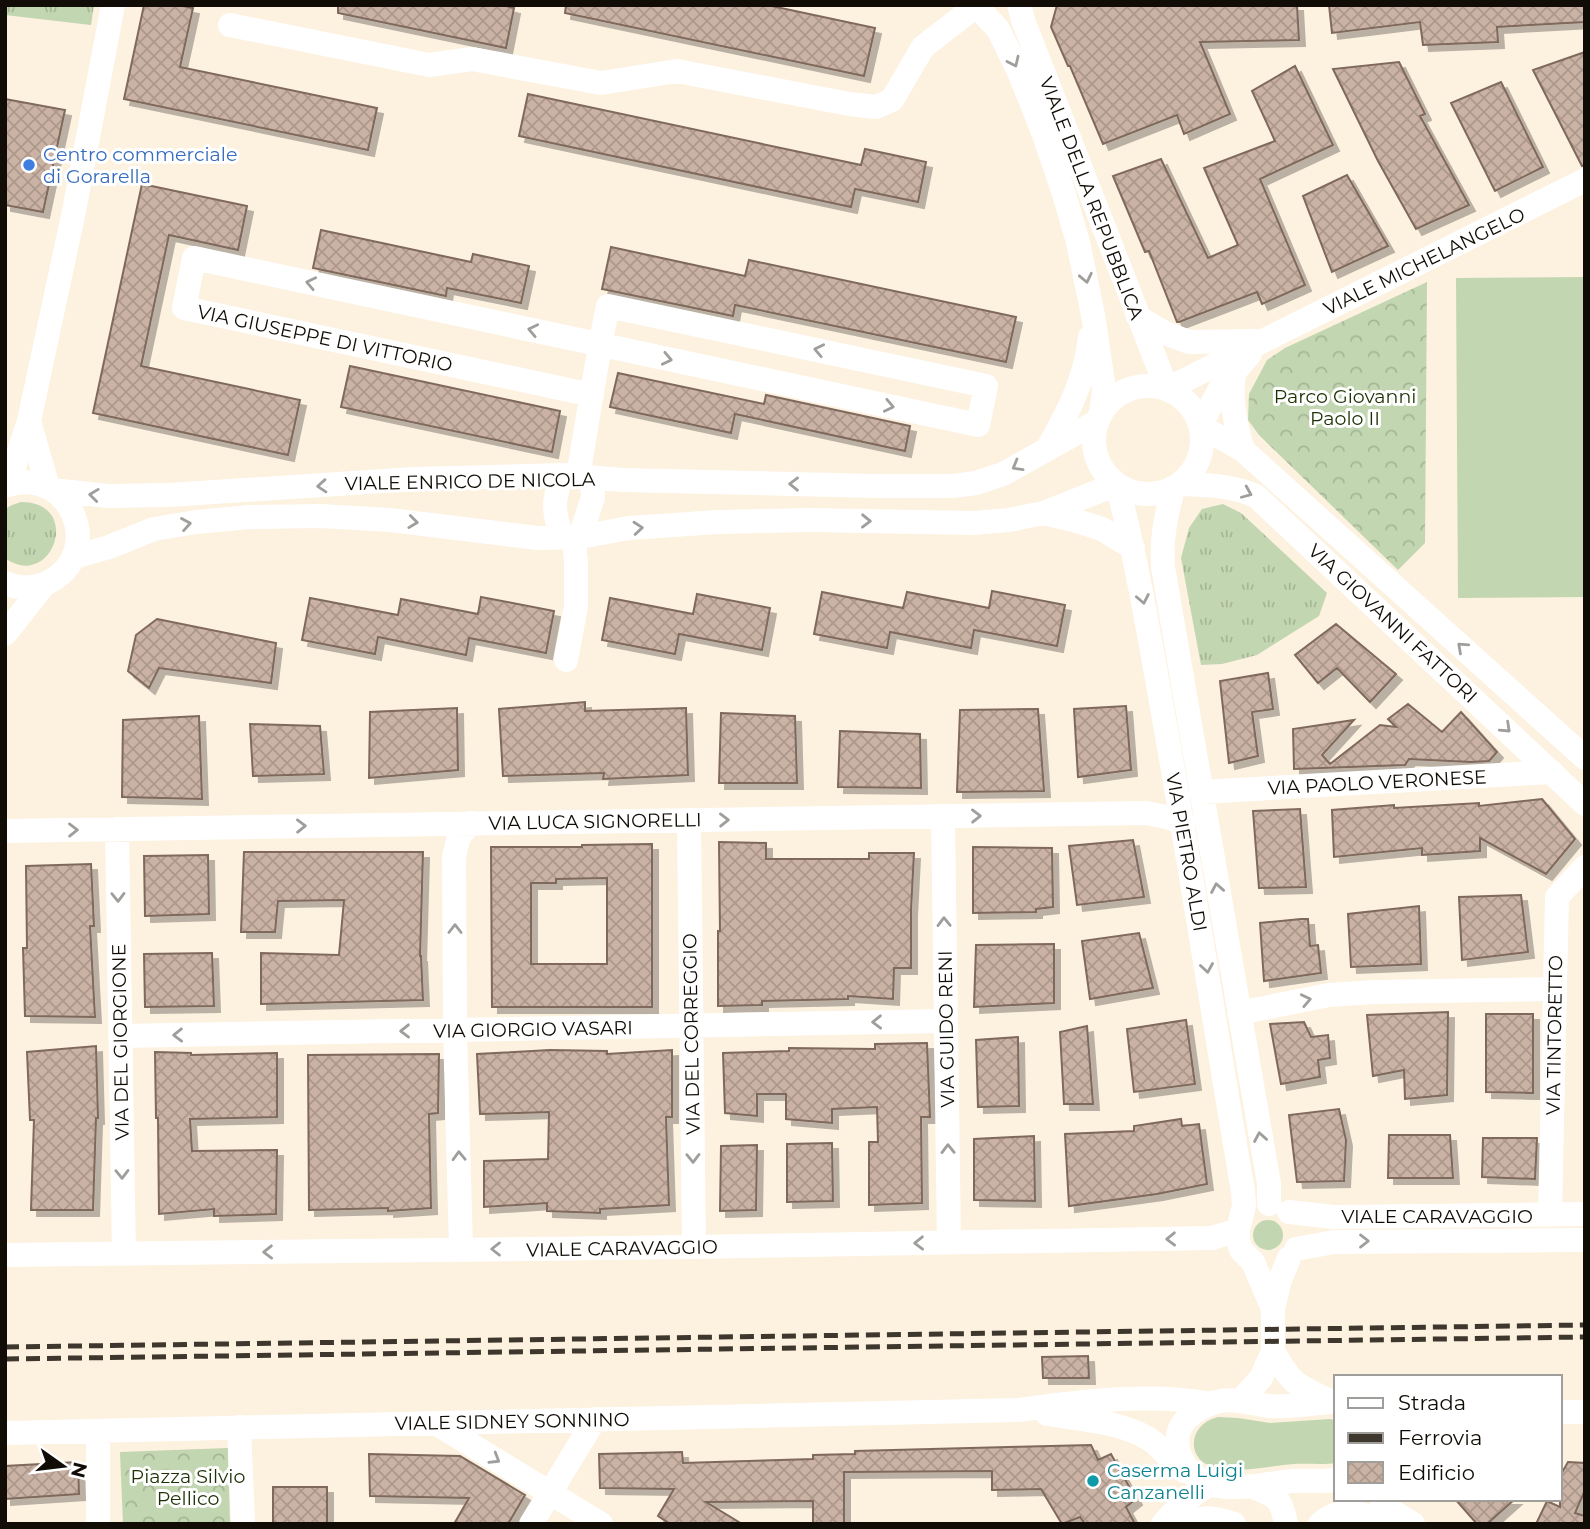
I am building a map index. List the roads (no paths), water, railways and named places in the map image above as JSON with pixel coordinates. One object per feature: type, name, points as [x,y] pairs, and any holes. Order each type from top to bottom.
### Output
[{"type":"street","points":[[7,486],[30,421],[113,5]]},
{"type":"street","points":[[230,25],[429,65],[472,59],[601,83],[677,71],[876,107],[892,100],[923,47],[975,6],[996,9],[1006,5]]},
{"type":"street","name":"VIALE DELLA REPUBBLICA","points":[[1019,5],[1167,389],[1191,407],[1200,425]]},
{"type":"street","name":"VIALE DELLA REPUBBLICA","points":[[975,6],[998,29],[1019,72],[1043,132],[1078,242],[1104,389],[1095,434],[1095,449],[1099,462],[1118,484]]},
{"type":"street","name":"VIALE MICHELANGELO","points":[[1167,389],[1585,180]]},
{"type":"street","name":"VIA GIUSEPPE DI VITTORIO","points":[[578,476],[592,395],[600,344],[608,306],[986,386],[978,425],[600,344],[194,258],[184,308],[592,395]]},
{"type":"street","name":"VIALE ENRICO DE NICOLA","points":[[1047,449],[1078,390],[1089,348],[1093,315]]},
{"type":"street","name":"VIALE MICHELANGELO","points":[[1138,317],[1164,333],[1189,342],[1263,341]]},
{"type":"street","name":"VIALE MICHELANGELO","points":[[1200,425],[1221,387],[1263,341]]},
{"type":"street","points":[[1235,369],[1232,407],[1243,450]]},
{"type":"street","points":[[1100,417],[1113,399],[1130,390],[1148,386],[1167,389]]},
{"type":"street","name":"VIALE ENRICO DE NICOLA","points":[[7,486],[21,482],[108,496],[168,495],[414,480],[578,476],[953,486],[976,483],[1003,474],[1100,417]]},
{"type":"street","points":[[5,583],[28,588],[44,585],[66,568],[74,556],[78,542],[78,526],[74,512],[65,499],[50,488],[30,421]]},
{"type":"street","points":[[1118,484],[1128,490],[1150,494],[1177,486],[1198,461],[1202,438],[1200,425]]},
{"type":"street","name":"VIA GIOVANNI FATTORI","points":[[1200,425],[1243,450],[1580,746]]},
{"type":"street","points":[[566,660],[576,606],[576,564],[572,537],[555,519],[555,494],[578,476],[593,497],[572,537]]},
{"type":"street","name":"VIALE ENRICO DE NICOLA","points":[[74,556],[109,547],[154,529],[250,517],[321,516],[376,519],[538,538],[718,522],[809,520],[973,523],[1044,513],[1118,484]]},
{"type":"street","name":"VIA PIETRO ALDI","points":[[1118,484],[1133,548],[1183,823],[1243,1191],[1244,1206],[1239,1226]]},
{"type":"street","name":"VIA GIOVANNI FATTORI","points":[[1177,486],[1227,486],[1256,496],[1585,804]]},
{"type":"street","name":"VIA PIETRO ALDI","points":[[1177,486],[1163,527],[1163,567],[1269,1184],[1279,1208]]},
{"type":"street","name":"VIALE ENRICO DE NICOLA","points":[[1044,513],[1102,529],[1133,548]]},
{"type":"street","points":[[5,634],[44,585]]},
{"type":"street","name":"VIA PAOLO VERONESE","points":[[1201,792],[1552,772]]},
{"type":"street","name":"VIA LUCA SIGNORELLI","points":[[5,831],[1146,813],[1183,823]]},
{"type":"street","name":"VIA GUIDO RENI","points":[[943,816],[949,1242]]},
{"type":"street","name":"VIA DEL CORREGGIO","points":[[689,820],[694,1247]]},
{"type":"street","points":[[461,1249],[454,857],[459,836],[471,823]]},
{"type":"street","name":"VIA DEL GIORGIONE","points":[[117,829],[124,1254]]},
{"type":"street","name":"VIA TINTORETTO","points":[[1550,1215],[1557,897],[1585,867]]},
{"type":"street","points":[[1239,1013],[1329,995],[1555,989]]},
{"type":"street","name":"VIA GIORGIO VASARI","points":[[120,1036],[946,1021]]},
{"type":"street","name":"VIALE CARAVAGGIO","points":[[5,1255],[1212,1238],[1239,1226],[1258,1206],[1334,1217],[1585,1214]]},
{"type":"street","points":[[1240,1401],[1261,1378],[1273,1350],[1273,1308],[1280,1280],[1300,1236],[1297,1222],[1279,1208]]},
{"type":"street","points":[[1239,1226],[1238,1240],[1241,1250],[1252,1262],[1273,1308]]},
{"type":"street","name":"VIALE CARAVAGGIO","points":[[1252,1262],[1273,1266],[1293,1254],[1334,1242],[1585,1240]]},
{"type":"street","points":[[1273,1350],[1284,1371],[1302,1388],[1334,1403]]},
{"type":"street","name":"VIALE SIDNEY SONNINO","points":[[5,1433],[1018,1410],[1071,1403],[1146,1399],[1190,1399],[1212,1404]]},
{"type":"street","points":[[1286,1524],[1279,1500],[1270,1494],[1253,1488],[1201,1480],[1182,1462],[1176,1441],[1179,1428],[1188,1416],[1223,1401],[1271,1406],[1334,1403]]},
{"type":"street","name":"VIALE SIDNEY SONNINO","points":[[1018,1410],[1111,1425],[1137,1433],[1153,1442],[1177,1466],[1201,1480]]},
{"type":"street","points":[[1562,1412],[1585,1412]]},
{"type":"street","points":[[531,1524],[595,1419]]},
{"type":"street","points":[[437,1424],[601,1524]]},
{"type":"street","points":[[239,1427],[243,1524]]},
{"type":"street","points":[[98,1431],[99,1524]]},
{"type":"street","points":[[1163,1524],[1194,1494],[1201,1480]]},
{"type":"street","points":[[1253,1488],[1296,1481],[1334,1480]]},
{"type":"street","points":[[1320,1524],[1337,1513],[1375,1519],[1387,1510],[1404,1505],[1415,1524]]},
{"type":"street","points":[[1185,1524],[1210,1517],[1234,1524]]},
{"type":"railway","points":[[5,1347],[1585,1325]]},
{"type":"railway","points":[[5,1359],[1585,1337]]},
{"type":"place","name":"Centro commerciale di Gorarella","points":[[29,165]]},
{"type":"place","name":"Caserma Luigi Canzanelli","points":[[1093,1481]]},
{"type":"park label","name":"Parco Giovanni Paolo II","points":[[1345,407]]},
{"type":"park label","name":"Piazza Silvio Pellico","points":[[188,1487]]}]
